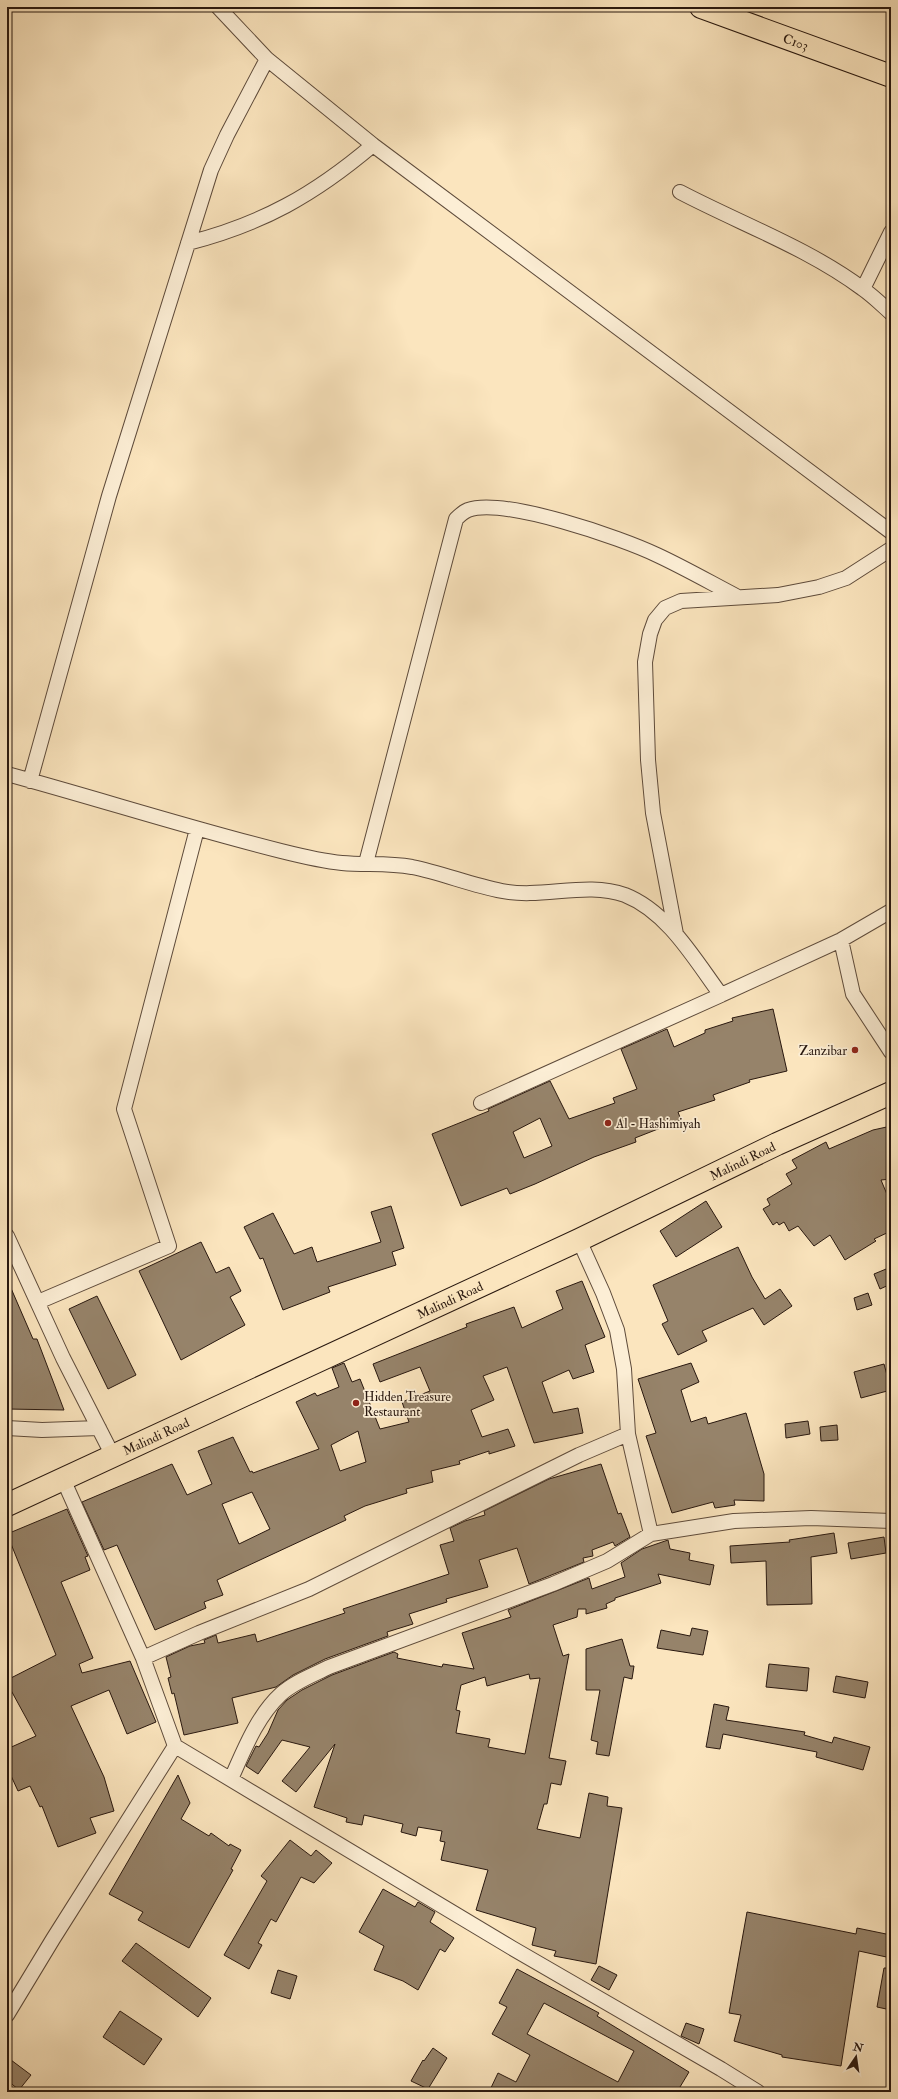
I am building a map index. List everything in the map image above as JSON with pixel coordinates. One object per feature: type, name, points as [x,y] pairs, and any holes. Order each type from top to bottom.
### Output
[{"type":"highway","name":"C103","points":[[701,7],[891,76]]},
{"type":"highway","name":"Malindi Road","points":[[7,1506],[579,1240],[777,1144],[891,1093]]},
{"type":"street","points":[[218,7],[267,59],[372,145],[891,532]]},
{"type":"street","points":[[30,781],[109,496],[211,170],[227,135],[267,59]]},
{"type":"street","points":[[188,243],[242,227],[279,210],[344,170],[372,145]]},
{"type":"street","points":[[680,192],[726,216],[791,246],[863,289],[891,313]]},
{"type":"street","points":[[863,289],[891,232]]},
{"type":"street","points":[[366,863],[456,519],[466,510],[493,507],[538,514],[586,529],[656,554],[738,597]]},
{"type":"street","points":[[676,934],[653,813],[648,760],[646,662],[650,634],[655,620],[666,608],[681,601],[778,595],[819,587],[846,578],[891,549]]},
{"type":"street","points":[[7,774],[197,829],[313,858],[344,863],[366,863],[412,867],[437,873],[474,886],[505,892],[535,895],[582,890],[606,890],[624,895],[638,901],[676,934],[722,995]]},
{"type":"street","points":[[38,1302],[169,1246],[124,1109],[197,829]]},
{"type":"street","points":[[481,1103],[841,940],[891,911]]},
{"type":"street","points":[[841,940],[853,994],[891,1052]]},
{"type":"street","points":[[7,1236],[63,1358],[113,1456]]},
{"type":"street","points":[[579,1240],[603,1293],[617,1330],[624,1369],[628,1434],[650,1534]]},
{"type":"street","points":[[7,1428],[42,1430],[99,1428]]},
{"type":"street","points":[[143,1658],[199,1633],[309,1589],[579,1455],[628,1434]]},
{"type":"street","points":[[63,1479],[143,1658],[175,1746],[512,1948],[758,2092]]},
{"type":"street","points":[[230,1778],[263,1716],[281,1694],[294,1684],[329,1667],[553,1584],[607,1561],[650,1534],[734,1521],[811,1518],[891,1521]]},
{"type":"street","points":[[7,2015],[53,1939],[175,1746]]},
{"type":"building","points":[[773,1009],[787,1071],[749,1080],[750,1082],[713,1095],[715,1100],[678,1112],[681,1120],[635,1138],[636,1142],[594,1157],[535,1184],[510,1194],[507,1188],[461,1206],[432,1134],[489,1111],[488,1109],[550,1081],[569,1119],[615,1103],[613,1098],[637,1089],[621,1049],[667,1029],[674,1047],[705,1033],[705,1030],[733,1021],[732,1018]],"holes":[[[540,1118],[552,1146],[524,1158],[513,1132]]]},
{"type":"building","points":[[891,1126],[891,1179],[881,1180],[891,1204],[891,1231],[874,1239],[876,1241],[845,1260],[830,1235],[814,1246],[798,1226],[789,1231],[784,1222],[779,1225],[777,1222],[773,1225],[763,1209],[770,1205],[767,1199],[792,1184],[786,1174],[797,1168],[792,1160],[826,1142],[829,1149],[873,1130]]},
{"type":"building","points":[[706,1201],[722,1227],[676,1257],[660,1231]]},
{"type":"building","points":[[391,1206],[404,1248],[392,1252],[396,1265],[328,1287],[330,1292],[283,1310],[263,1258],[260,1259],[244,1227],[273,1213],[294,1254],[312,1247],[317,1262],[381,1242],[371,1212]]},
{"type":"building","points":[[201,1242],[216,1273],[229,1267],[241,1291],[230,1297],[245,1325],[181,1360],[139,1271]]},
{"type":"building","points":[[738,1247],[752,1277],[765,1299],[780,1289],[792,1306],[764,1325],[753,1308],[702,1331],[707,1341],[678,1355],[662,1324],[668,1321],[653,1285]]},
{"type":"building","points":[[891,1267],[891,1284],[880,1289],[874,1274]]},
{"type":"building","points":[[7,1279],[33,1339],[37,1339],[64,1410],[7,1409]]},
{"type":"building","points":[[582,1281],[605,1337],[585,1345],[594,1372],[573,1379],[569,1370],[542,1382],[553,1413],[578,1408],[583,1433],[534,1443],[507,1367],[483,1376],[494,1400],[471,1410],[482,1437],[508,1429],[515,1446],[489,1454],[489,1451],[459,1461],[460,1464],[431,1471],[433,1482],[406,1489],[407,1493],[365,1506],[344,1516],[346,1520],[217,1580],[223,1595],[204,1602],[206,1608],[155,1630],[117,1545],[104,1550],[82,1502],[172,1464],[187,1495],[212,1484],[198,1451],[233,1437],[250,1472],[252,1471],[253,1473],[319,1449],[296,1402],[315,1393],[317,1396],[339,1387],[332,1368],[344,1363],[352,1382],[360,1379],[380,1429],[409,1422],[402,1402],[430,1391],[420,1367],[380,1382],[373,1364],[467,1327],[466,1324],[514,1307],[522,1328],[563,1309],[556,1291]],"holes":[[[358,1431],[366,1462],[340,1471],[331,1445]],[[252,1492],[270,1529],[239,1544],[222,1504]]]},
{"type":"building","points":[[868,1293],[872,1305],[857,1310],[854,1298]]},
{"type":"building","points":[[97,1296],[136,1375],[108,1389],[69,1309]]},
{"type":"building","points":[[691,1363],[699,1382],[681,1390],[691,1422],[706,1417],[708,1424],[746,1413],[764,1474],[764,1501],[734,1500],[735,1505],[715,1508],[713,1502],[672,1513],[646,1436],[656,1433],[638,1379]]},
{"type":"building","points":[[884,1364],[891,1390],[861,1398],[854,1372]]},
{"type":"building","points":[[808,1421],[810,1434],[786,1438],[785,1424]]},
{"type":"building","points":[[837,1425],[838,1440],[821,1441],[820,1427]]},
{"type":"building","points":[[601,1464],[618,1514],[621,1513],[630,1537],[615,1546],[613,1542],[592,1550],[593,1556],[583,1558],[584,1562],[529,1584],[517,1548],[479,1560],[488,1587],[446,1599],[447,1602],[409,1614],[413,1624],[387,1632],[388,1636],[325,1659],[293,1675],[276,1687],[232,1698],[238,1723],[184,1735],[174,1693],[172,1694],[168,1678],[171,1677],[166,1657],[190,1646],[205,1643],[204,1640],[216,1635],[218,1643],[255,1634],[257,1642],[345,1613],[343,1609],[449,1574],[440,1545],[454,1541],[450,1528],[465,1521],[485,1515],[484,1511],[549,1479]]},
{"type":"building","points":[[67,1509],[88,1556],[85,1557],[90,1570],[61,1582],[93,1658],[79,1664],[82,1673],[130,1661],[156,1722],[127,1734],[109,1690],[71,1706],[104,1777],[114,1811],[90,1818],[96,1833],[58,1847],[42,1806],[40,1807],[30,1786],[18,1791],[7,1767],[7,1749],[36,1736],[7,1683],[7,1680],[56,1655],[7,1534]]},
{"type":"building","points":[[834,1533],[837,1553],[811,1557],[812,1604],[767,1605],[766,1561],[731,1563],[730,1546],[790,1542],[789,1540]]},
{"type":"building","points":[[884,1537],[886,1553],[851,1559],[848,1543]]},
{"type":"building","points":[[668,1540],[670,1549],[690,1553],[689,1560],[714,1565],[710,1585],[658,1574],[661,1583],[615,1598],[615,1600],[606,1604],[607,1608],[586,1614],[586,1609],[578,1609],[577,1617],[553,1625],[563,1656],[569,1654],[549,1758],[566,1761],[561,1785],[551,1783],[547,1804],[544,1804],[537,1829],[580,1838],[589,1793],[608,1797],[607,1806],[622,1808],[596,1964],[554,1956],[556,1951],[532,1945],[536,1928],[476,1910],[488,1870],[441,1860],[445,1842],[440,1841],[442,1831],[418,1827],[416,1836],[401,1832],[403,1824],[364,1815],[362,1825],[346,1822],[347,1818],[314,1807],[335,1744],[296,1792],[282,1781],[310,1747],[282,1740],[258,1774],[246,1766],[256,1746],[259,1747],[268,1733],[278,1710],[287,1700],[302,1690],[332,1675],[394,1652],[398,1654],[397,1658],[442,1667],[443,1664],[474,1669],[462,1633],[511,1617],[508,1610],[589,1578],[592,1589],[625,1577],[621,1563],[642,1549]],"holes":[[[529,1674],[530,1679],[540,1678],[525,1754],[488,1747],[490,1739],[456,1733],[460,1711],[456,1710],[461,1685],[485,1677],[487,1686]]]},
{"type":"building","points":[[692,1628],[708,1631],[703,1655],[657,1648],[661,1630],[690,1636]]},
{"type":"building","points":[[622,1639],[630,1666],[634,1666],[632,1679],[624,1677],[609,1756],[596,1754],[598,1742],[591,1740],[600,1690],[586,1690],[586,1649]]},
{"type":"building","points":[[769,1664],[809,1668],[807,1691],[766,1687]]},
{"type":"building","points":[[836,1676],[868,1682],[865,1698],[833,1692]]},
{"type":"building","points":[[714,1704],[729,1707],[726,1720],[805,1732],[804,1735],[832,1743],[834,1737],[870,1747],[863,1770],[816,1757],[817,1752],[723,1734],[720,1749],[706,1747]]},
{"type":"building","points":[[178,1775],[190,1803],[181,1819],[209,1836],[211,1833],[229,1846],[230,1844],[241,1850],[231,1869],[233,1870],[189,1948],[138,1920],[143,1912],[109,1894]]},
{"type":"building","points":[[290,1840],[311,1856],[316,1850],[332,1863],[314,1883],[301,1877],[276,1922],[271,1919],[258,1943],[262,1945],[249,1969],[224,1955],[267,1881],[261,1876]]},
{"type":"building","points":[[383,1889],[415,1907],[418,1902],[435,1912],[430,1922],[454,1938],[445,1952],[440,1949],[418,1990],[403,1981],[374,1970],[384,1946],[359,1932]]},
{"type":"building","points":[[747,1912],[856,1934],[857,1928],[891,1935],[891,1958],[859,1951],[841,2066],[782,2057],[782,2055],[734,2041],[741,2015],[729,2013]]},
{"type":"building","points":[[136,1943],[211,1998],[198,2017],[122,1961]]},
{"type":"building","points":[[599,1966],[617,1975],[609,1990],[591,1980]]},
{"type":"building","points":[[884,1968],[891,1968],[891,2010],[877,2007]]},
{"type":"building","points":[[517,1969],[599,2013],[597,2016],[689,2072],[677,2092],[489,2092],[498,2073],[516,2082],[530,2055],[492,2034],[507,2007],[499,2003]],"holes":[[[544,2003],[634,2051],[618,2082],[527,2034]]]},
{"type":"building","points":[[278,1970],[297,1976],[290,1999],[271,1993]]},
{"type":"building","points":[[120,2011],[162,2039],[144,2065],[103,2037]]},
{"type":"building","points":[[686,2023],[704,2029],[699,2044],[681,2036]]},
{"type":"building","points":[[433,2048],[447,2058],[428,2089],[411,2081],[423,2060],[424,2061]]},
{"type":"building","points":[[7,2057],[31,2075],[19,2090],[7,2080]]},
{"type":"place","name":"Zanzibar","points":[[855,1050]]},
{"type":"place","name":"Al - Hashimiyah","points":[[608,1123]]},
{"type":"place","name":"Hidden Treasure Restaurant","points":[[356,1403]]}]
